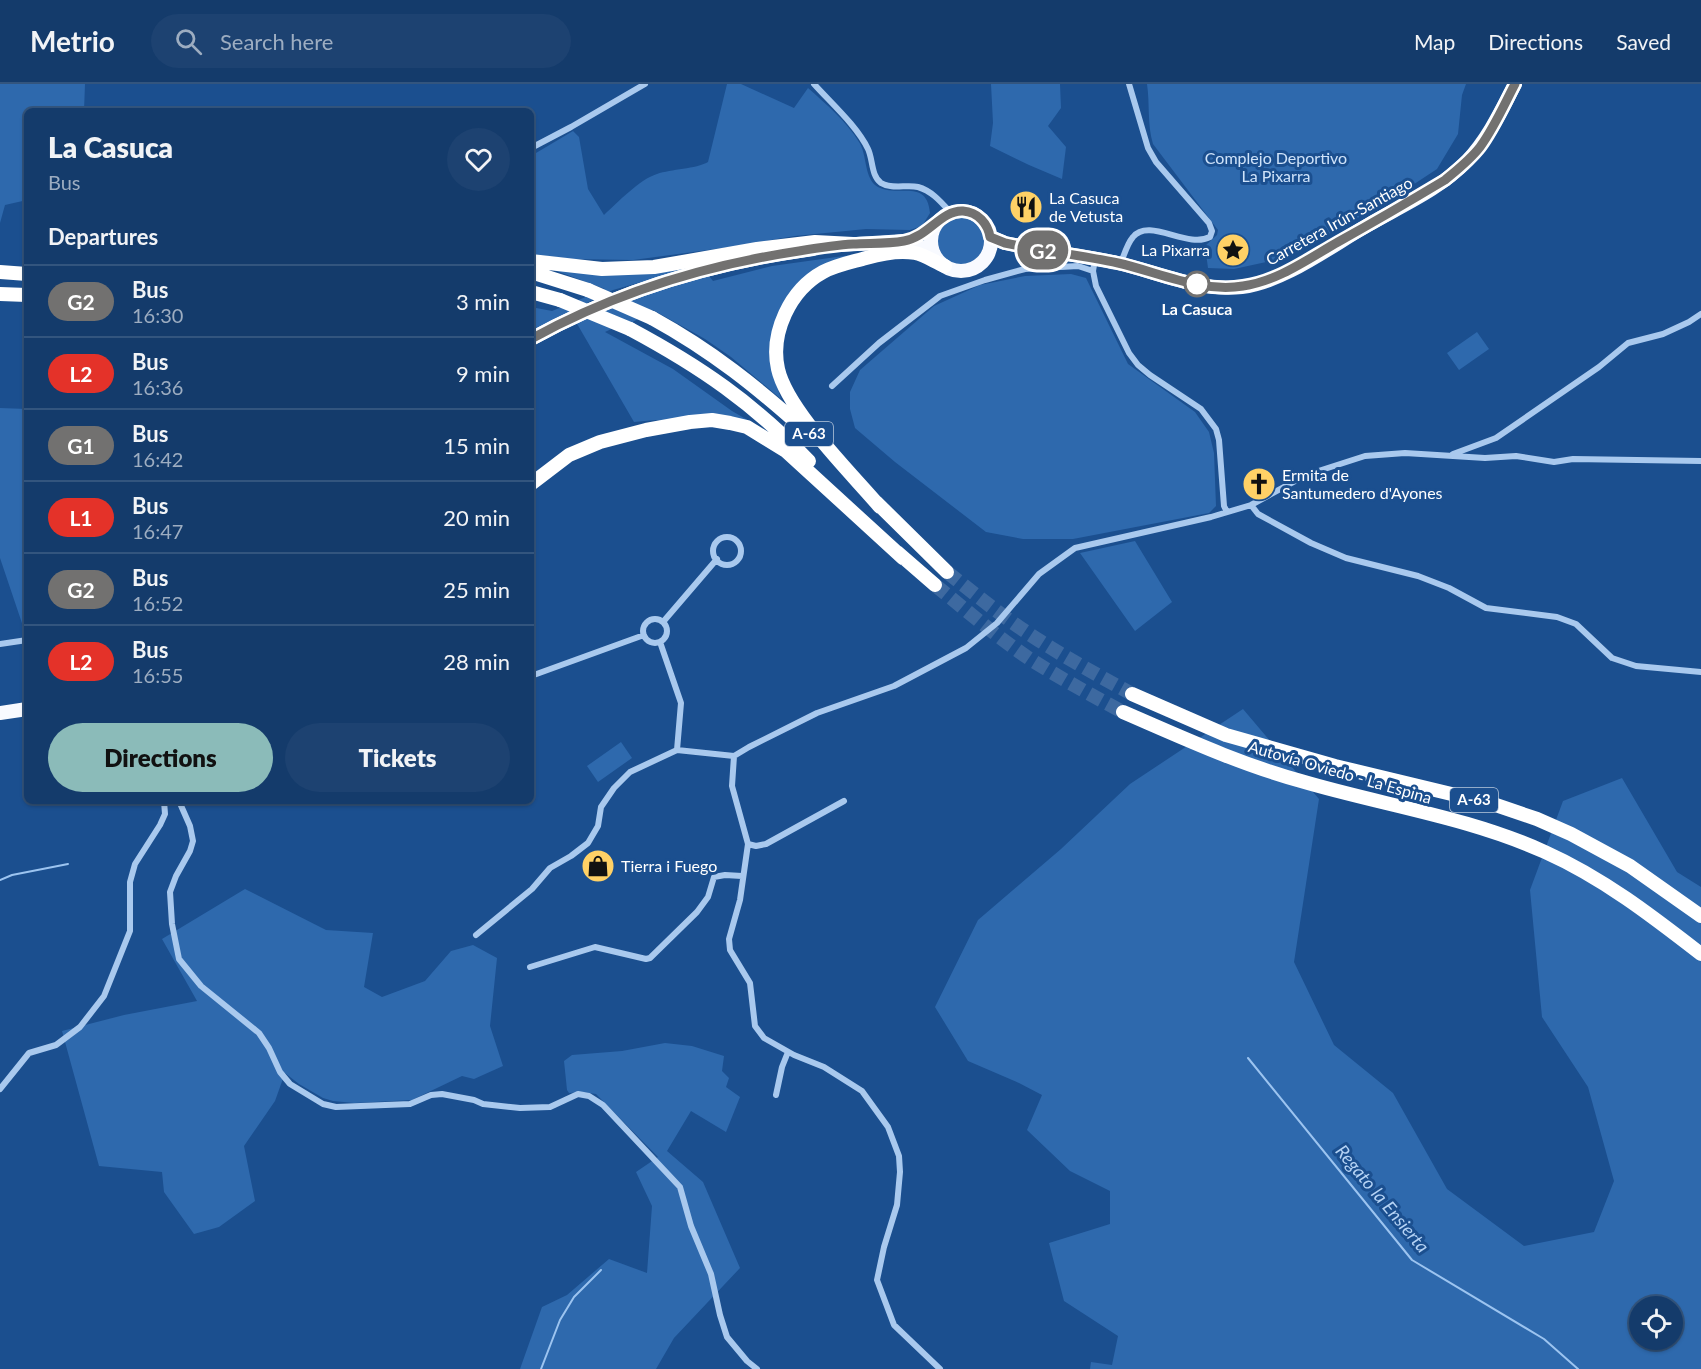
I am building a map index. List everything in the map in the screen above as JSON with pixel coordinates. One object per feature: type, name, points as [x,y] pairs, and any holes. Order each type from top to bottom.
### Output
[{"type":"highway","name":"Carretera Irún-Santiago","points":[[990,237],[1094,265],[1120,264],[1188,283],[1213,287],[1242,287],[1270,279],[1445,180],[1467,162],[1480,147],[1515,84]]},
{"type":"highway","points":[[534,337],[619,297],[692,274],[772,255],[853,244],[905,241],[935,226],[951,213],[964,211],[974,214],[986,225],[990,237],[987,256],[975,267],[956,270],[915,253],[882,254],[823,272],[799,292],[780,325],[776,356],[786,390],[816,433],[880,507]]},
{"type":"highway","points":[[933,252],[932,235],[935,226]]},
{"type":"highway","points":[[905,241],[933,252],[945,266]]},
{"type":"highway","points":[[534,261],[602,268],[629,268],[679,263],[815,242],[853,244]]},
{"type":"highway","name":"Carretera Irún-Santiago","points":[[987,256],[1023,247]]},
{"type":"highway","points":[[0,272],[24,274]]},
{"type":"highway","name":"A-63","points":[[534,273],[588,290],[652,318],[706,350],[747,380],[809,434],[947,572]]},
{"type":"highway","name":"A-63","points":[[534,293],[560,300],[630,329],[703,370],[754,409],[795,447],[903,558],[935,585]]},
{"type":"highway","points":[[0,294],[24,295]]},
{"type":"highway","points":[[534,481],[559,461],[578,450],[646,430],[712,420],[747,427],[766,437],[786,452],[903,558]]},
{"type":"highway","name":"Autovía Oviedo - La Espina","points":[[1132,694],[1226,735],[1335,766],[1492,804],[1537,819],[1571,834],[1630,866],[1701,916]]},
{"type":"highway","points":[[0,713],[24,709]]},
{"type":"highway","name":"Autovía Oviedo - La Espina","points":[[1123,712],[1264,770],[1456,821],[1546,852],[1611,888],[1647,912],[1701,954]]},
{"type":"street","points":[[534,146],[645,84]]},
{"type":"street","points":[[814,84],[861,138],[869,151],[874,174],[880,183],[889,186],[917,186],[933,194],[951,213]]},
{"type":"street","points":[[1120,264],[1131,239],[1137,232],[1156,231],[1202,241],[1210,237],[1212,231],[1209,223],[1156,162],[1148,148],[1129,84]]},
{"type":"street","points":[[832,386],[879,344],[940,296],[1025,269],[1094,265],[1096,286],[1129,353],[1150,375],[1201,409],[1210,420],[1219,440],[1224,506],[1227,512]]},
{"type":"street","points":[[1450,455],[1496,438],[1599,367],[1628,343],[1663,334],[1701,314]]},
{"type":"street","points":[[476,935],[532,889],[550,868],[588,843],[598,826],[601,807],[614,788],[630,772],[676,750],[735,756],[817,713],[894,686],[966,648],[997,623],[1039,574],[1075,548],[1211,517],[1251,505],[1306,475],[1365,456],[1406,453],[1485,458],[1516,456],[1554,462],[1574,459],[1701,461]]},
{"type":"street","points":[[1251,505],[1258,514],[1311,543],[1346,558],[1418,576],[1449,588],[1486,608],[1557,617],[1576,624],[1612,658],[1628,664],[1701,672]]},
{"type":"street","points":[[728,537],[737,541],[741,551],[737,561],[728,565],[719,563],[717,560],[713,550],[718,540],[728,537]]},
{"type":"street","points":[[663,622],[717,560]]},
{"type":"street","points":[[657,620],[663,622],[667,632],[664,640],[652,643],[644,635],[644,628],[648,622],[657,620]]},
{"type":"street","points":[[534,675],[644,635]]},
{"type":"street","points":[[0,644],[24,640]]},
{"type":"street","points":[[660,642],[681,703],[676,750]]},
{"type":"street","points":[[735,756],[732,786],[748,844],[740,900],[729,939],[730,950],[750,983],[755,1026],[764,1038],[788,1052],[824,1067],[862,1091],[888,1127],[899,1156],[900,1172],[897,1205],[884,1246],[877,1280],[894,1325],[940,1369]]},
{"type":"street","points":[[748,844],[756,846],[766,844],[844,801]]},
{"type":"street","points":[[0,1089],[28,1053],[56,1045],[80,1027],[104,996],[130,931],[130,882],[135,864],[160,825],[165,814],[165,804]]},
{"type":"street","points":[[180,804],[190,826],[193,841],[171,892],[172,924],[179,959],[201,986],[259,1033],[280,1072],[290,1084],[323,1104],[336,1107],[410,1104],[431,1095],[442,1094],[483,1104],[520,1108],[550,1107],[578,1094],[589,1096],[603,1105],[680,1187],[711,1274],[727,1337],[747,1361],[757,1369]]},
{"type":"street","points":[[530,967],[595,947],[650,958],[708,897],[714,877],[742,876]]},
{"type":"street","points":[[776,1095],[788,1052]]},
{"type":"green space","points":[[0,84],[85,84],[84,108],[24,108],[24,201],[5,205],[0,223]]},
{"type":"green space","points":[[727,84],[741,84],[794,108],[808,88],[836,113],[854,135],[862,147],[871,181],[883,189],[916,192],[923,195],[928,202],[930,213],[922,226],[910,230],[866,229],[795,236],[633,260],[573,259],[534,254],[534,154],[573,131],[579,137],[588,189],[604,215],[629,192],[650,177],[708,162]]},
{"type":"green space","points":[[991,84],[1060,84],[1061,108],[1048,126],[1066,147],[1062,179],[990,146],[993,123]]},
{"type":"green space","name":"Complejo Deportivo La Pixarra","points":[[1147,84],[1466,84],[1462,95],[1458,134],[1437,169],[1393,198],[1311,244],[1275,260],[1234,269],[1208,268],[1205,246],[1217,235],[1218,230],[1153,144]]},
{"type":"green space","points":[[960,217],[977,224],[984,241],[977,258],[960,265],[943,258],[936,241],[943,224]]},
{"type":"green space","points":[[858,254],[799,285],[771,366],[781,399],[731,357],[705,339],[653,310],[631,323],[628,321],[605,332],[673,369],[751,422],[705,414],[665,422],[656,420],[634,422],[576,322],[647,294],[709,276],[713,281],[772,266]]},
{"type":"green space","points":[[699,266],[613,290],[534,330],[534,308],[552,311],[605,289],[554,270]]},
{"type":"green space","points":[[1071,274],[1086,278],[1128,364],[1195,412],[1209,432],[1214,453],[1216,506],[1209,513],[1073,539],[1023,539],[986,532],[855,428],[850,409],[850,392],[860,370],[934,306],[980,285],[1025,276]]},
{"type":"green space","points":[[1477,332],[1489,349],[1459,370],[1447,353]]},
{"type":"green space","points":[[0,408],[24,409],[24,629],[0,558]]},
{"type":"green space","points":[[1135,541],[1172,602],[1135,631],[1080,553]]},
{"type":"green space","points":[[1243,709],[1319,799],[1294,962],[1334,1045],[1393,1093],[1447,1189],[1524,1246],[1594,1232],[1614,1181],[1588,1087],[1542,1017],[1530,890],[1563,801],[1622,778],[1677,872],[1701,887],[1701,1369],[1090,1369],[1091,1362],[1112,1365],[1118,1336],[1064,1301],[1049,1243],[1110,1224],[1110,1191],[1070,1171],[1027,1130],[1042,1095],[968,1061],[935,1007],[978,920],[1061,849],[1130,784]]},
{"type":"green space","points":[[621,742],[632,758],[598,782],[587,766]]},
{"type":"green space","points":[[245,889],[326,930],[373,933],[364,987],[382,997],[425,981],[451,951],[473,945],[497,958],[490,1026],[503,1066],[474,1079],[462,1076],[412,1100],[354,1103],[323,1098],[285,1073],[275,1101],[244,1146],[255,1201],[219,1227],[194,1234],[164,1192],[162,1172],[99,1166],[62,1031],[124,1015],[197,1001],[162,939]]},
{"type":"green space","points":[[665,1043],[692,1046],[724,1056],[722,1071],[729,1078],[726,1087],[740,1097],[726,1132],[691,1111],[667,1151],[703,1182],[740,1268],[674,1338],[656,1369],[520,1369],[542,1307],[567,1295],[609,1259],[647,1273],[652,1206],[636,1172],[658,1157],[596,1094],[569,1093],[564,1061],[572,1055],[622,1051]]},
{"type":"waterway","points":[[0,880],[12,875],[68,864]]},
{"type":"waterway","name":"Regato la Ensierta","points":[[1248,1058],[1412,1260],[1544,1339],[1578,1369]]},
{"type":"waterway","points":[[541,1369],[560,1320],[574,1297],[601,1270]]},
{"type":"tunnel","points":[[947,572],[1028,633],[1132,694]]},
{"type":"tunnel","points":[[935,585],[1030,659],[1123,712]]},
{"type":"bus line","name":"G2","points":[[534,337],[619,297],[692,274],[745,260],[800,250],[905,241],[935,226],[951,213],[964,211],[981,219],[990,232],[990,237],[1005,243],[1120,264],[1188,283],[1213,287],[1242,287],[1270,279],[1298,265],[1445,180],[1467,162],[1480,147],[1515,84]]},
{"type":"place","name":"La Casuca de Vetusta","points":[[1026,207]]},
{"type":"place","name":"La Pixarra","points":[[1233,250]]},
{"type":"place","name":"La Casuca","points":[[1197,284]]},
{"type":"place","name":"Ermita de Santumedero d'Ayones","points":[[1259,484]]},
{"type":"place","name":"Tierra i Fuego","points":[[598,866]]}]
